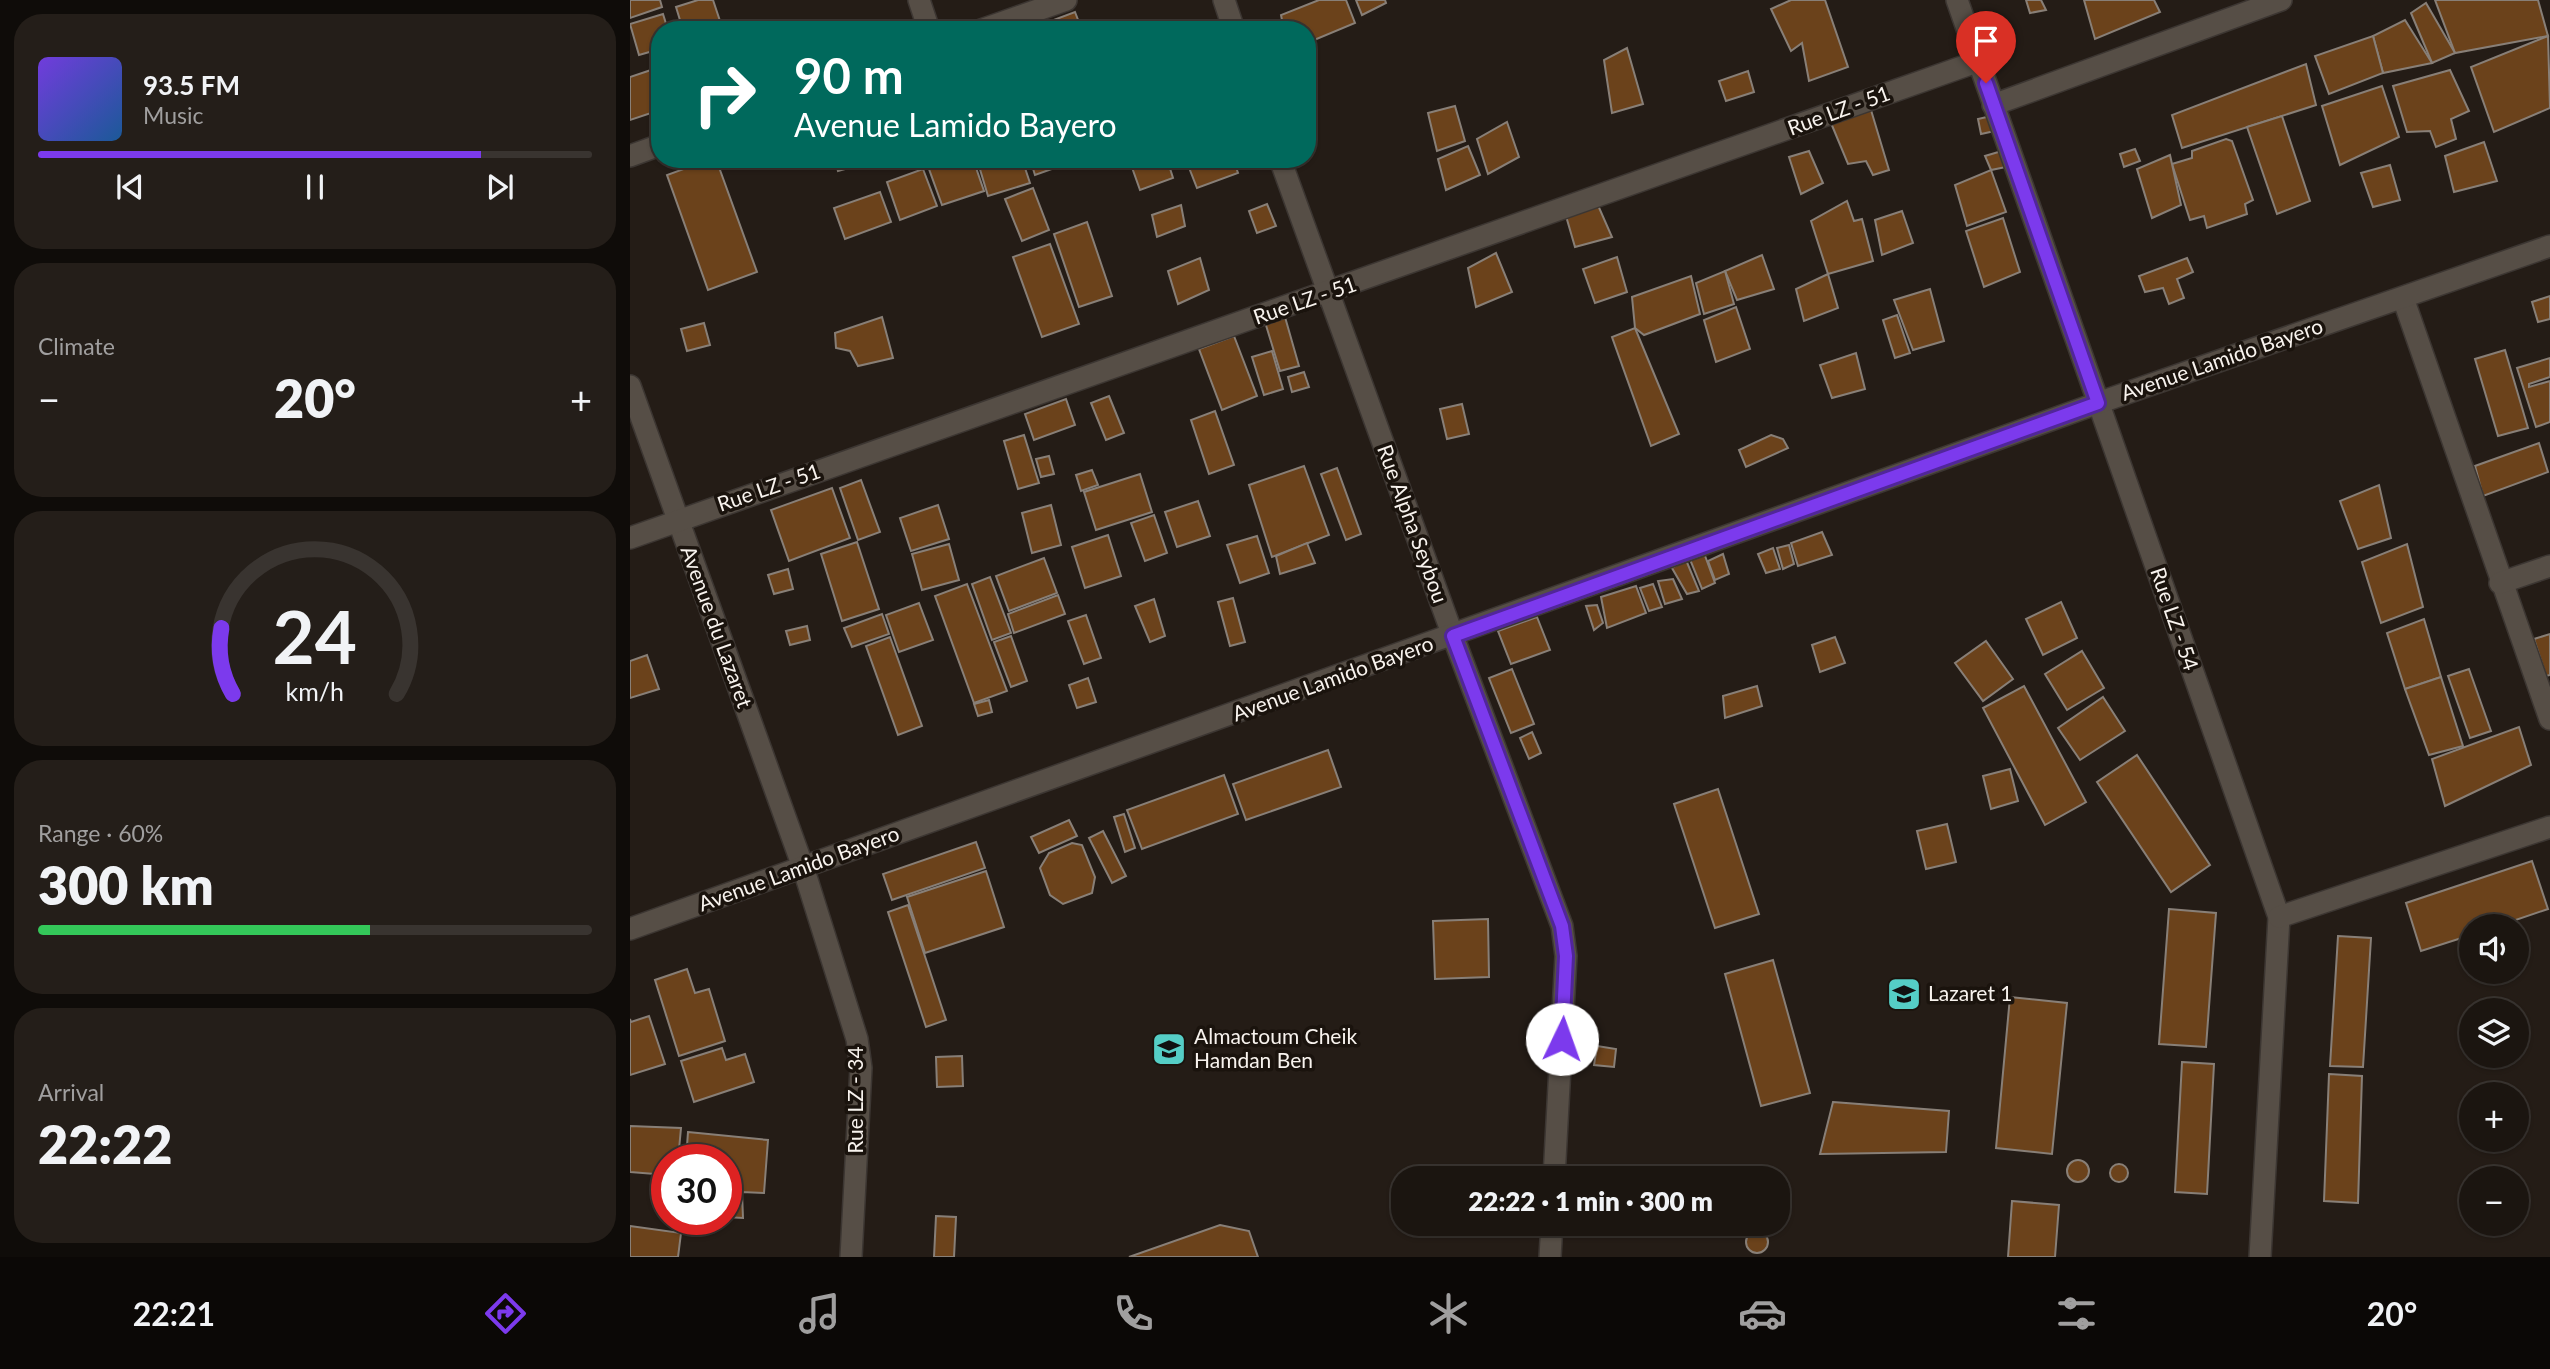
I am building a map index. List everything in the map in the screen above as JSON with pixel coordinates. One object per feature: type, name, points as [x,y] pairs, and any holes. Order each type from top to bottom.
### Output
[{"type":"street","points":[[919,0],[926,21]]},
{"type":"street","points":[[1006,21],[1066,0]]},
{"type":"street","points":[[1224,0],[1231,21]]},
{"type":"street","name":"Rue LZ - 54","points":[[1957,0],[2279,917],[2260,1257]]},
{"type":"street","points":[[1993,105],[2281,0]]},
{"type":"street","name":"Rue LZ - 51","points":[[630,538],[1979,61]]},
{"type":"street","points":[[630,156],[651,148]]},
{"type":"street","name":"Rue Alpha Seybou","points":[[1283,168],[1453,636],[1562,926],[1566,956],[1555,1166]]},
{"type":"street","name":"Avenue Lamido Bayero","points":[[630,929],[2098,403],[2550,246]]},
{"type":"street","points":[[2403,298],[2500,583],[2550,719]]},
{"type":"street","name":"Avenue du Lazaret","points":[[630,386],[803,867]]},
{"type":"street","points":[[2500,583],[2550,566]]},
{"type":"street","points":[[2279,917],[2550,827]]},
{"type":"street","name":"Rue LZ - 34","points":[[803,867],[858,1048],[861,1068],[851,1257]]},
{"type":"street","points":[[1550,1257],[1551,1236]]},
{"type":"building","points":[[630,0],[660,0],[662,7],[630,18]]},
{"type":"building","points":[[698,0],[713,0],[720,21],[680,21],[676,7]]},
{"type":"building","points":[[1319,0],[1346,0],[1355,23],[1316,39],[1316,21],[1282,21],[1281,15]]},
{"type":"building","points":[[1356,0],[1385,0],[1386,3],[1362,15]]},
{"type":"building","points":[[1791,0],[1825,0],[1848,67],[1809,81],[1802,43],[1791,51],[1771,9]]},
{"type":"building","points":[[2026,0],[2041,0],[2046,10],[2030,13]]},
{"type":"building","points":[[2084,0],[2154,0],[2160,12],[2095,39]]},
{"type":"building","points":[[2435,0],[2538,0],[2548,36],[2455,53]]},
{"type":"building","points":[[2426,3],[2455,53],[2432,63],[2411,13]]},
{"type":"building","points":[[1075,12],[1078,21],[1051,21]]},
{"type":"building","points":[[663,14],[665,21],[651,21],[651,52],[639,55],[630,24]]},
{"type":"building","points":[[2405,20],[2432,63],[2383,73],[2373,36]]},
{"type":"building","points":[[2373,36],[2383,73],[2329,94],[2315,56]]},
{"type":"building","points":[[2548,36],[2550,108],[2494,132],[2471,67]]},
{"type":"building","points":[[1627,48],[1643,104],[1612,113],[1604,60]]},
{"type":"building","points":[[2306,64],[2316,105],[2182,148],[2172,115]]},
{"type":"building","points":[[651,70],[651,113],[630,120],[630,77]]},
{"type":"building","points":[[2450,70],[2469,111],[2451,119],[2456,139],[2436,147],[2430,131],[2407,132],[2393,86]]},
{"type":"building","points":[[1748,71],[1754,92],[1726,101],[1719,81]]},
{"type":"building","points":[[2382,86],[2399,137],[2340,165],[2322,106]]},
{"type":"building","points":[[1455,106],[1465,141],[1437,151],[1428,113]]},
{"type":"building","points":[[1871,110],[1889,170],[1873,175],[1866,161],[1848,164],[1831,123]]},
{"type":"building","points":[[2000,114],[2004,129],[1981,134],[1978,119]]},
{"type":"building","points":[[2282,116],[2310,201],[2277,214],[2247,127]]},
{"type":"building","points":[[1507,122],[1519,157],[1488,174],[1477,139]]},
{"type":"building","points":[[2226,139],[2232,141],[2253,200],[2245,204],[2247,214],[2207,228],[2204,216],[2190,220],[2172,164],[2192,158],[2192,151]]},
{"type":"building","points":[[2484,142],[2497,181],[2454,192],[2445,156]]},
{"type":"building","points":[[1468,146],[1480,175],[1446,190],[1438,159]]},
{"type":"building","points":[[2135,149],[2140,161],[2124,167],[2120,154]]},
{"type":"building","points":[[2005,150],[2006,167],[1991,170],[1985,156]]},
{"type":"building","points":[[1809,151],[1823,183],[1801,194],[1789,157]]},
{"type":"building","points":[[2170,155],[2181,205],[2152,218],[2137,169]]},
{"type":"building","points":[[2390,165],[2400,200],[2373,207],[2361,173]]},
{"type":"building","points":[[686,168],[719,168],[757,272],[708,290],[667,175]]},
{"type":"building","points":[[976,168],[984,191],[942,205],[929,169]]},
{"type":"building","points":[[980,168],[1025,168],[1030,183],[988,196]]},
{"type":"building","points":[[1033,168],[1055,168],[1035,175]]},
{"type":"building","points":[[1132,168],[1170,168],[1173,178],[1140,190]]},
{"type":"building","points":[[1189,168],[1236,168],[1238,173],[1197,188]]},
{"type":"building","points":[[923,169],[937,206],[900,220],[887,182]]},
{"type":"building","points":[[1991,170],[2006,212],[1967,226],[1955,185]]},
{"type":"building","points":[[1033,188],[1049,230],[1022,241],[1005,199]]},
{"type":"building","points":[[880,192],[891,222],[845,239],[834,208]]},
{"type":"building","points":[[1847,201],[1854,221],[1862,219],[1873,261],[1828,274],[1811,221]]},
{"type":"building","points":[[1597,203],[1612,237],[1575,247],[1566,216]]},
{"type":"building","points":[[1267,204],[1276,226],[1257,233],[1249,211]]},
{"type":"building","points":[[1181,205],[1185,226],[1157,237],[1152,215]]},
{"type":"building","points":[[1902,211],[1913,243],[1882,255],[1875,220]]},
{"type":"building","points":[[2003,218],[2020,272],[1984,287],[1966,231]]},
{"type":"building","points":[[1087,222],[1112,296],[1079,307],[1054,234]]},
{"type":"building","points":[[1050,244],[1079,324],[1042,337],[1013,257]]},
{"type":"building","points":[[1496,253],[1512,292],[1476,307],[1468,268]]},
{"type":"building","points":[[1762,255],[1774,289],[1737,300],[1725,271]]},
{"type":"building","points":[[1617,257],[1627,292],[1595,303],[1583,269]]},
{"type":"building","points":[[1200,258],[1209,290],[1178,304],[1168,271]]},
{"type":"building","points":[[2187,258],[2193,272],[2177,279],[2184,298],[2169,304],[2163,288],[2145,292],[2139,276]]},
{"type":"building","points":[[1725,271],[1734,304],[1704,314],[1696,283]]},
{"type":"building","points":[[1828,274],[1838,308],[1804,321],[1796,289]]},
{"type":"building","points":[[1691,276],[1700,314],[1644,335],[1635,328],[1632,297]]},
{"type":"building","points":[[1930,289],[1944,341],[1913,350],[1894,300]]},
{"type":"building","points":[[2550,296],[2550,319],[2538,322],[2532,302]]},
{"type":"building","points":[[1736,307],[1750,349],[1716,362],[1704,320]]},
{"type":"building","points":[[1897,315],[1910,353],[1895,358],[1883,320]]},
{"type":"building","points":[[882,317],[893,358],[858,366],[850,351],[836,348],[835,333]]},
{"type":"building","points":[[1285,317],[1299,366],[1280,371],[1265,322]]},
{"type":"building","points":[[704,323],[710,345],[687,351],[681,329]]},
{"type":"building","points":[[1635,328],[1679,434],[1651,446],[1612,337]]},
{"type":"building","points":[[1234,336],[1257,396],[1222,410],[1199,349]]},
{"type":"building","points":[[2505,350],[2528,428],[2498,436],[2475,359]]},
{"type":"building","points":[[1272,351],[1283,389],[1264,395],[1252,357]]},
{"type":"building","points":[[1856,353],[1865,389],[1832,398],[1820,365]]},
{"type":"building","points":[[2550,358],[2550,377],[2529,384],[2529,387],[2550,381],[2550,422],[2536,427],[2517,368]]},
{"type":"building","points":[[1304,372],[1309,387],[1292,392],[1288,377]]},
{"type":"building","points":[[1109,396],[1124,433],[1106,440],[1091,403]]},
{"type":"building","points":[[1066,399],[1075,425],[1034,440],[1025,414]]},
{"type":"building","points":[[1462,404],[1469,434],[1447,439],[1440,409]]},
{"type":"building","points":[[1215,411],[1234,465],[1209,474],[1191,420]]},
{"type":"building","points":[[1024,435],[1039,483],[1018,489],[1004,441]]},
{"type":"building","points":[[1771,435],[1783,439],[1788,448],[1746,467],[1739,450]]},
{"type":"building","points":[[2539,443],[2548,472],[2483,496],[2475,466]]},
{"type":"building","points":[[1049,456],[1054,474],[1041,477],[1036,459]]},
{"type":"building","points":[[1304,466],[1329,535],[1272,557],[1249,485]]},
{"type":"building","points":[[1337,468],[1361,534],[1346,540],[1321,474]]},
{"type":"building","points":[[1092,470],[1098,485],[1081,491],[1076,475]]},
{"type":"building","points":[[1140,474],[1152,512],[1096,530],[1084,492]]},
{"type":"building","points":[[861,480],[880,532],[858,540],[840,488]]},
{"type":"building","points":[[2379,485],[2391,538],[2358,549],[2340,501]]},
{"type":"building","points":[[832,488],[850,538],[789,561],[771,510]]},
{"type":"building","points":[[1198,501],[1210,536],[1177,547],[1165,512]]},
{"type":"building","points":[[938,505],[949,539],[911,551],[900,518]]},
{"type":"building","points":[[1051,505],[1061,545],[1032,553],[1022,513]]},
{"type":"building","points":[[1154,515],[1167,553],[1145,561],[1131,523]]},
{"type":"building","points":[[1822,532],[1832,555],[1798,566],[1791,543]]},
{"type":"building","points":[[1108,535],[1121,576],[1085,588],[1072,547]]},
{"type":"building","points":[[1257,536],[1269,573],[1240,583],[1227,545]]},
{"type":"building","points":[[857,542],[879,609],[842,621],[821,554]]},
{"type":"building","points":[[1307,543],[1315,563],[1280,574],[1276,556]]},
{"type":"building","points":[[949,544],[959,580],[922,590],[912,554]]},
{"type":"building","points":[[2407,544],[2423,607],[2381,623],[2362,562]]},
{"type":"building","points":[[1789,545],[1794,564],[1783,569],[1777,548]]},
{"type":"building","points":[[1773,548],[1780,569],[1766,573],[1758,554]]},
{"type":"building","points":[[1704,553],[1715,583],[1702,589],[1689,557]]},
{"type":"building","points":[[1723,554],[1729,574],[1715,580],[1708,561]]},
{"type":"building","points":[[1044,558],[1057,593],[1009,611],[996,576]]},
{"type":"building","points":[[1686,560],[1699,591],[1687,594],[1672,568]]},
{"type":"building","points":[[788,569],[793,589],[774,594],[768,575]]},
{"type":"building","points":[[990,577],[1011,633],[992,640],[972,584]]},
{"type":"building","points":[[1673,579],[1682,599],[1665,604],[1658,581]]},
{"type":"building","points":[[967,584],[1007,691],[974,703],[935,596]]},
{"type":"building","points":[[1653,584],[1662,607],[1649,611],[1640,588]]},
{"type":"building","points":[[1636,586],[1646,613],[1607,628],[1601,597]]},
{"type":"building","points":[[1058,595],[1065,614],[1014,633],[1008,614]]},
{"type":"building","points":[[1233,598],[1245,642],[1230,646],[1218,602]]},
{"type":"building","points":[[1154,599],[1165,636],[1150,642],[1135,606]]},
{"type":"building","points":[[2061,602],[2077,638],[2043,655],[2026,619]]},
{"type":"building","points":[[919,603],[933,640],[899,652],[886,615]]},
{"type":"building","points":[[1597,605],[1603,623],[1594,630],[1586,606]]},
{"type":"building","points":[[882,614],[889,634],[852,647],[844,628]]},
{"type":"building","points":[[1086,615],[1101,658],[1084,664],[1068,621]]},
{"type":"building","points":[[1537,617],[1550,650],[1511,664],[1498,631]]},
{"type":"building","points":[[2424,619],[2441,677],[2405,689],[2387,633]]},
{"type":"building","points":[[807,626],[810,640],[790,645],[786,631]]},
{"type":"building","points":[[2550,634],[2550,675],[2546,676],[2534,639]]},
{"type":"building","points":[[1011,636],[1027,681],[1011,687],[994,642]]},
{"type":"building","points":[[890,637],[922,726],[898,735],[866,646]]},
{"type":"building","points":[[1835,637],[1845,663],[1820,672],[1812,645]]},
{"type":"building","points":[[1986,641],[2013,679],[1983,701],[1955,663]]},
{"type":"building","points":[[2082,651],[2104,688],[2067,710],[2045,674]]},
{"type":"building","points":[[647,655],[659,689],[630,698],[630,661]]},
{"type":"building","points":[[1512,669],[1534,724],[1511,733],[1489,678]]},
{"type":"building","points":[[2469,669],[2491,731],[2470,738],[2448,676]]},
{"type":"building","points":[[2441,677],[2463,746],[2429,755],[2405,689]]},
{"type":"building","points":[[1088,678],[1096,702],[1077,708],[1069,685]]},
{"type":"building","points":[[1757,686],[1762,706],[1725,718],[1723,696]]},
{"type":"building","points":[[2024,686],[2086,802],[2045,825],[1983,708]]},
{"type":"building","points":[[2103,697],[2125,731],[2080,760],[2058,728]]},
{"type":"building","points":[[989,700],[992,712],[978,716],[974,704]]},
{"type":"building","points":[[2519,727],[2531,765],[2445,806],[2432,759]]},
{"type":"building","points":[[1532,732],[1541,753],[1529,759],[1520,738]]},
{"type":"building","points":[[1328,750],[1341,787],[1246,820],[1233,784]]},
{"type":"building","points":[[2137,755],[2210,865],[2171,892],[2097,782]]},
{"type":"building","points":[[2010,769],[2018,801],[1991,809],[1983,776]]},
{"type":"building","points":[[1224,775],[1238,814],[1142,849],[1127,810]]},
{"type":"building","points":[[1718,789],[1759,914],[1715,928],[1674,804]]},
{"type":"building","points":[[1124,814],[1135,848],[1125,852],[1114,817]]},
{"type":"building","points":[[1069,820],[1077,836],[1039,853],[1031,837]]},
{"type":"building","points":[[1947,824],[1956,862],[1926,869],[1917,831]]},
{"type":"building","points":[[1103,831],[1126,876],[1112,883],[1089,838]]},
{"type":"building","points":[[976,842],[985,868],[892,900],[883,874]]},
{"type":"building","points":[[1072,843],[1082,845],[1095,877],[1092,893],[1063,904],[1050,895],[1040,868],[1049,853]]},
{"type":"building","points":[[2532,861],[2548,909],[2529,915],[2459,914],[2459,939],[2421,951],[2406,903]]},
{"type":"building","points":[[986,871],[1004,927],[925,953],[907,897]]},
{"type":"building","points":[[908,905],[946,1020],[926,1027],[888,912]]},
{"type":"building","points":[[2169,909],[2216,913],[2206,1047],[2159,1044]]},
{"type":"building","points":[[1488,919],[1489,977],[1435,979],[1433,921]]},
{"type":"building","points":[[2338,936],[2371,938],[2363,1067],[2330,1066]]},
{"type":"building","points":[[1773,960],[1810,1093],[1761,1106],[1725,974]]},
{"type":"building","points":[[687,969],[695,993],[709,989],[725,1041],[679,1056],[655,980]]},
{"type":"building","points":[[2010,997],[2067,1003],[2052,1154],[1996,1148]]},
{"type":"building","points":[[649,1016],[665,1064],[630,1075],[630,1019],[631,1022]]},
{"type":"building","points":[[1597,1046],[1616,1049],[1614,1067],[1594,1065]]},
{"type":"building","points":[[722,1048],[726,1060],[745,1054],[754,1082],[694,1102],[681,1061]]},
{"type":"building","points":[[962,1056],[963,1086],[937,1087],[936,1057]]},
{"type":"building","points":[[2182,1062],[2214,1064],[2207,1194],[2175,1192]]},
{"type":"building","points":[[2329,1074],[2362,1076],[2358,1203],[2324,1201]]},
{"type":"building","points":[[1833,1102],[1949,1111],[1946,1152],[1820,1154]]},
{"type":"building","points":[[630,1126],[681,1128],[680,1144],[651,1144],[651,1174],[630,1172]]},
{"type":"building","points":[[688,1132],[768,1140],[764,1193],[742,1192],[742,1144],[687,1144]]},
{"type":"building","points":[[2078,1160],[2086,1163],[2089,1171],[2086,1179],[2078,1182],[2070,1179],[2067,1171],[2070,1163]]},
{"type":"building","points":[[2119,1164],[2125,1167],[2128,1173],[2125,1179],[2119,1182],[2113,1179],[2110,1173],[2113,1167]]},
{"type":"building","points":[[2012,1201],[2059,1205],[2055,1257],[2008,1257]]},
{"type":"building","points":[[936,1216],[956,1217],[954,1257],[934,1257]]},
{"type":"building","points":[[1220,1225],[1249,1231],[1258,1257],[1129,1257]]},
{"type":"building","points":[[630,1226],[651,1229],[651,1235],[681,1235],[678,1257],[630,1257]]},
{"type":"building","points":[[1748,1236],[1768,1238],[1768,1246],[1761,1253],[1753,1253],[1746,1246]]},
{"type":"place","name":"Lazaret 1","points":[[1904,994]]},
{"type":"place","name":"Almactoum Cheik Hamdan Ben","points":[[1169,1049]]},
{"type":"route","points":[[1562,1039],[1566,956],[1562,926],[1453,636],[2098,403],[1986,83]]}]
